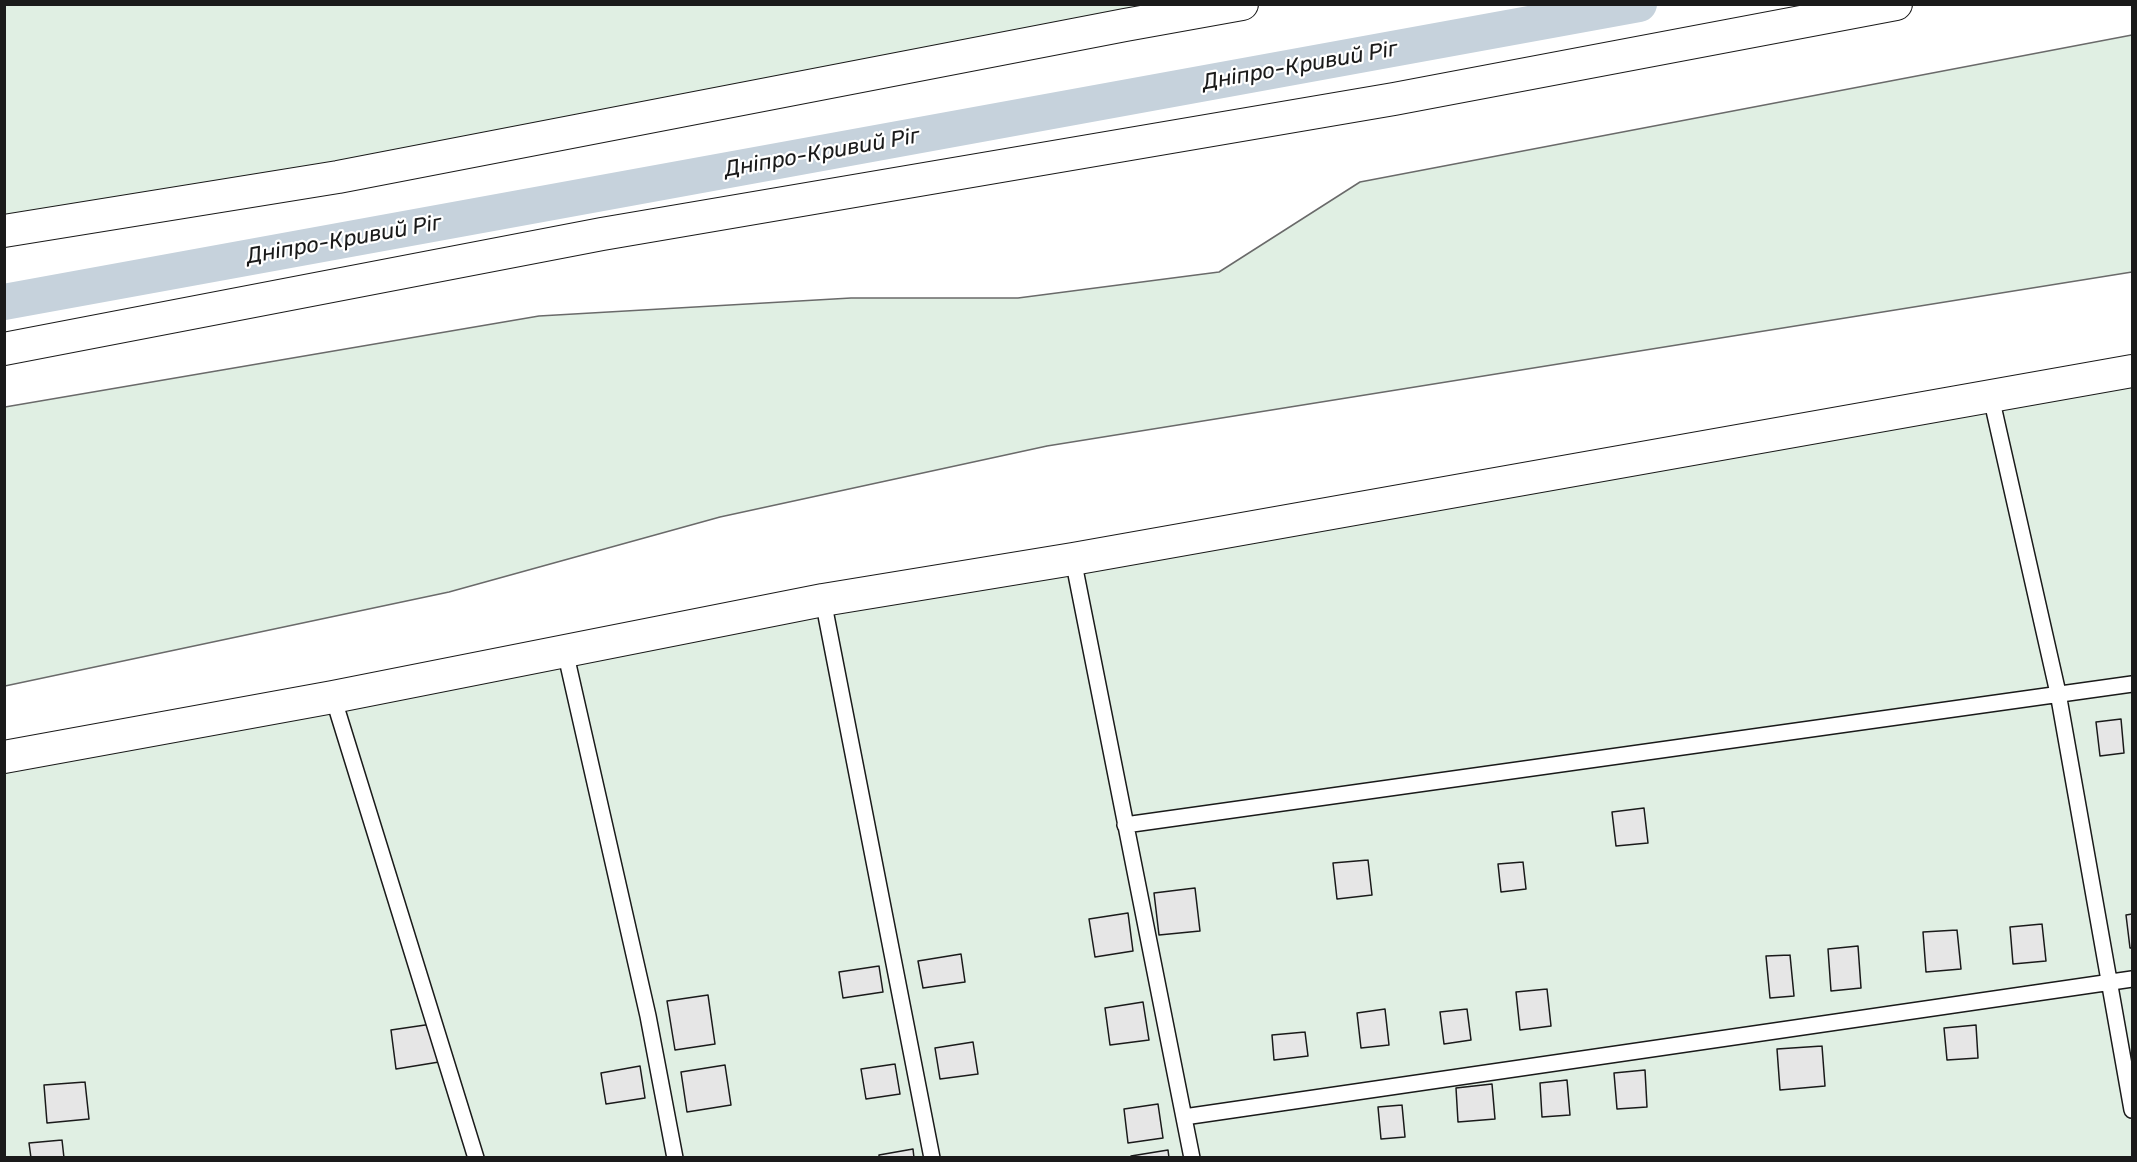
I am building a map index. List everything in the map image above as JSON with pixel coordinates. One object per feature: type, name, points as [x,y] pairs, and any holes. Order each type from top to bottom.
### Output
[{"type":"street","points":[[4,231],[338,177],[1242,4]]},
{"type":"street","points":[[4,349],[602,234],[1394,99],[1896,4]]},
{"type":"street","points":[[4,757],[333,697],[823,600],[1073,559],[2133,371]]},
{"type":"lane","points":[[1991,396],[2058,693],[2133,1110]]},
{"type":"lane","points":[[1073,559],[1192,1158]]},
{"type":"lane","points":[[823,600],[932,1158]]},
{"type":"lane","points":[[565,651],[648,1016],[675,1158]]},
{"type":"lane","points":[[1125,825],[2133,684]]},
{"type":"lane","points":[[333,697],[476,1158]]},
{"type":"lane","points":[[1184,1117],[2133,979]]},
{"type":"green space","points":[[5,5],[1242,5],[5,231]]},
{"type":"green space","points":[[2132,35],[2132,272],[1047,446],[720,517],[449,592],[5,686],[5,407],[539,316],[851,298],[1018,298],[1219,272],[1360,182]]},
{"type":"green space","points":[[2132,371],[2132,1157],[5,1158],[5,757]]},
{"type":"building","points":[[2121,719],[2124,753],[2100,756],[2096,722]]},
{"type":"building","points":[[1644,808],[1648,843],[1616,846],[1612,812]]},
{"type":"building","points":[[1368,860],[1372,895],[1337,899],[1333,863]]},
{"type":"building","points":[[1523,862],[1526,889],[1501,892],[1498,864]]},
{"type":"building","points":[[1195,888],[1200,931],[1159,935],[1154,893]]},
{"type":"building","points":[[1128,913],[1133,951],[1095,957],[1089,919]]},
{"type":"building","points":[[2132,914],[2132,948],[2130,948],[2126,915]]},
{"type":"building","points":[[2042,924],[2046,961],[2013,964],[2010,927]]},
{"type":"building","points":[[1957,930],[1961,969],[1926,972],[1923,932]]},
{"type":"building","points":[[1858,946],[1861,988],[1831,991],[1828,949]]},
{"type":"building","points":[[961,954],[965,982],[923,988],[918,961]]},
{"type":"building","points":[[1790,955],[1794,996],[1770,998],[1766,956]]},
{"type":"building","points":[[879,966],[883,992],[843,998],[839,972]]},
{"type":"building","points":[[1547,989],[1551,1026],[1520,1030],[1516,992]]},
{"type":"building","points":[[708,995],[715,1044],[675,1050],[667,1001]]},
{"type":"building","points":[[1143,1002],[1149,1040],[1110,1045],[1105,1008]]},
{"type":"building","points":[[1385,1009],[1389,1045],[1361,1048],[1357,1013]]},
{"type":"building","points":[[1467,1009],[1471,1040],[1444,1044],[1440,1012]]},
{"type":"building","points":[[432,1024],[439,1062],[396,1069],[391,1030]]},
{"type":"building","points":[[1976,1025],[1978,1058],[1947,1060],[1944,1028]]},
{"type":"building","points":[[1305,1032],[1308,1056],[1274,1060],[1272,1035]]},
{"type":"building","points":[[973,1042],[978,1074],[940,1079],[935,1048]]},
{"type":"building","points":[[1822,1046],[1825,1086],[1780,1090],[1777,1049]]},
{"type":"building","points":[[895,1064],[900,1094],[866,1099],[861,1069]]},
{"type":"building","points":[[725,1065],[731,1105],[687,1112],[681,1072]]},
{"type":"building","points":[[640,1066],[645,1098],[606,1104],[601,1073]]},
{"type":"building","points":[[1645,1070],[1647,1107],[1617,1109],[1614,1073]]},
{"type":"building","points":[[1567,1080],[1570,1115],[1542,1117],[1540,1083]]},
{"type":"building","points":[[85,1082],[89,1119],[47,1123],[44,1085]]},
{"type":"building","points":[[1492,1084],[1495,1119],[1458,1122],[1456,1088]]},
{"type":"building","points":[[1158,1104],[1163,1138],[1128,1143],[1124,1109]]},
{"type":"building","points":[[1402,1105],[1405,1137],[1381,1139],[1378,1107]]},
{"type":"building","points":[[62,1140],[64,1158],[31,1158],[29,1143]]},
{"type":"building","points":[[913,1149],[914,1158],[879,1158],[879,1155]]},
{"type":"building","points":[[1168,1150],[1169,1158],[1131,1158],[1131,1156]]},
{"type":"waterway","name":"Дніпро-Кривий Ріг","points":[[4,302],[1639,4]]}]
